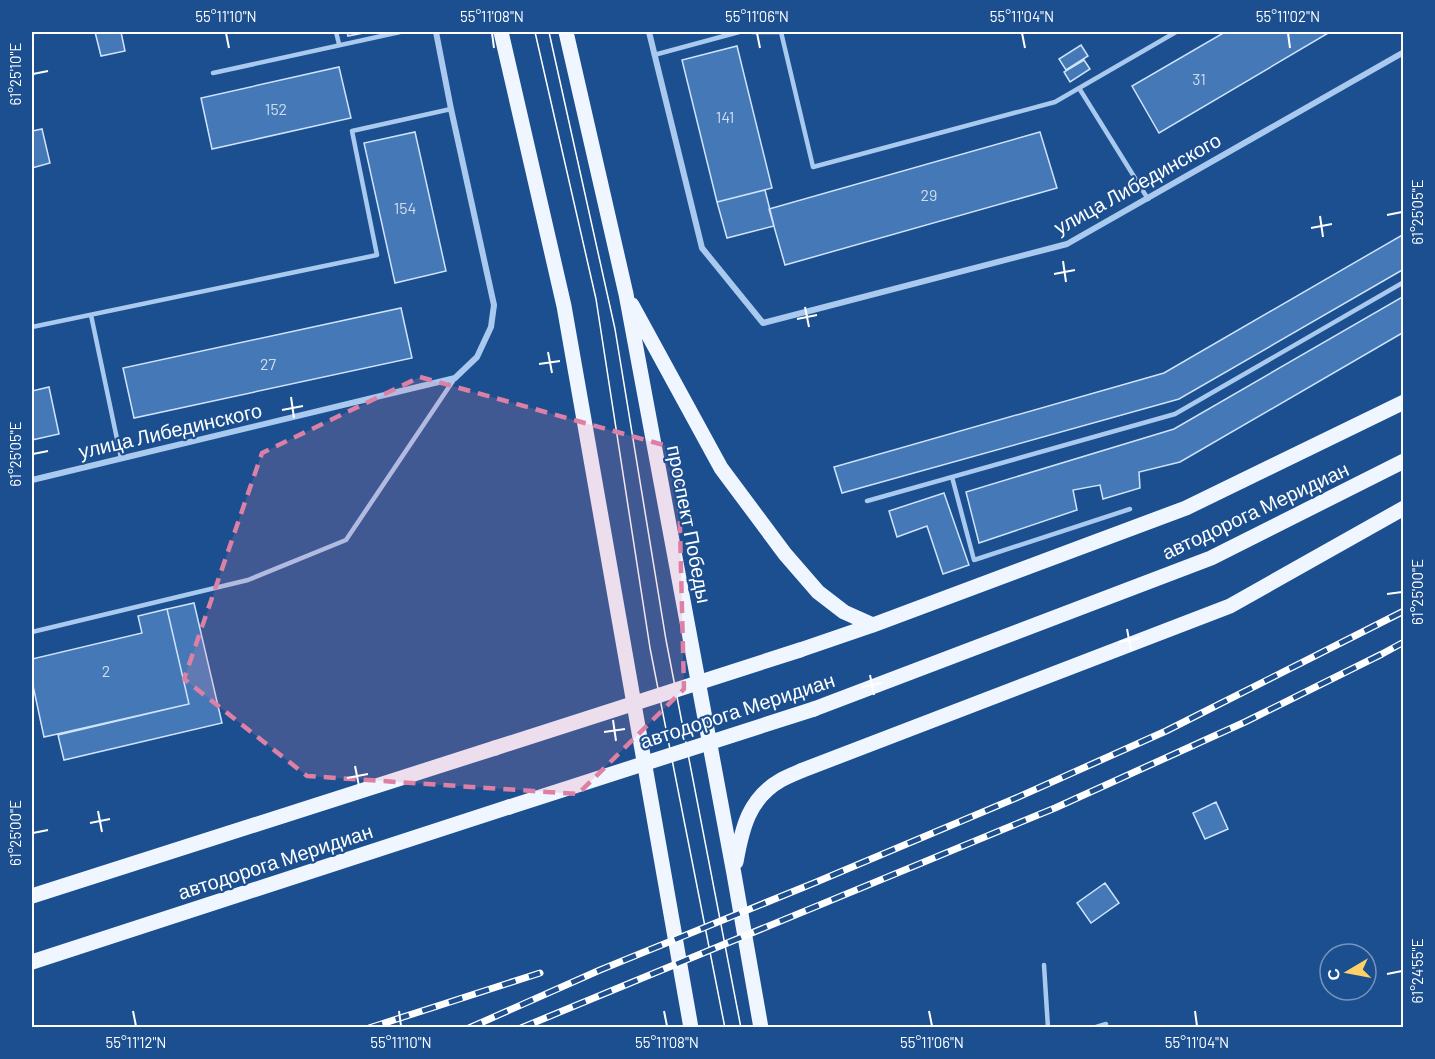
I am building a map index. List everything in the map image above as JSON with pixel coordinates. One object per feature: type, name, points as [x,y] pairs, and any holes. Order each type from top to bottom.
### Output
[{"type":"main road","points":[[501,32],[564,306],[691,1028]]},
{"type":"main road","name":"проспект Победы","points":[[566,32],[626,294],[761,1028]]},
{"type":"main road","points":[[626,294],[721,468],[785,554],[818,592],[844,612],[873,626]]},
{"type":"main road","name":"автодорога Меридиан","points":[[32,896],[873,626],[1186,508],[1404,402]]},
{"type":"main road","name":"автодорога Меридиан","points":[[32,962],[814,709],[1210,558],[1404,461]]},
{"type":"main road","points":[[734,874],[741,834],[748,813],[760,797],[779,781],[1230,606],[1404,508]]},
{"type":"street","points":[[436,32],[494,305],[491,327],[477,357],[455,378]]},
{"type":"street","points":[[649,32],[654,55]]},
{"type":"street","name":"улица Либединского","points":[[654,55],[702,248],[763,322],[1067,244],[1404,52]]},
{"type":"street","name":"улица Либединского","points":[[32,480],[455,378]]},
{"type":"lane","points":[[336,32],[339,45]]},
{"type":"lane","points":[[213,73],[400,32]]},
{"type":"lane","points":[[654,55],[739,32]]},
{"type":"lane","points":[[752,32],[781,32],[813,167],[1055,102],[1176,32]]},
{"type":"lane","points":[[1079,88],[1148,199]]},
{"type":"lane","points":[[32,327],[377,255],[352,131],[451,109]]},
{"type":"lane","points":[[867,501],[1175,414],[1404,282]]},
{"type":"lane","points":[[91,315],[121,458]]},
{"type":"lane","points":[[32,632],[248,580],[346,540],[455,378]]},
{"type":"lane","points":[[952,477],[974,560],[1130,509]]},
{"type":"lane","points":[[1044,965],[1048,1028]]},
{"type":"lane","points":[[1093,1028],[1106,1024]]},
{"type":"highlighted area","points":[[420,377],[678,449],[684,689],[578,794],[307,776],[184,679],[262,453]]},
{"type":"building","points":[[95,32],[121,32],[125,51],[101,56]]},
{"type":"building","points":[[347,32],[368,32],[348,36]]},
{"type":"building","points":[[1225,32],[1330,32],[1159,133],[1132,86]]},
{"type":"building","points":[[1081,45],[1088,56],[1066,70],[1059,59]]},
{"type":"building","points":[[737,46],[772,188],[717,202],[682,60]]},
{"type":"building","points":[[1084,60],[1090,69],[1070,82],[1064,72]]},
{"type":"building","points":[[339,67],[351,118],[212,149],[201,98]]},
{"type":"building","points":[[42,129],[50,163],[32,168],[32,131]]},
{"type":"building","points":[[415,132],[446,271],[395,283],[364,143]]},
{"type":"building","points":[[1040,132],[1057,188],[785,265],[769,209]]},
{"type":"building","points":[[765,190],[774,226],[727,238],[717,202]]},
{"type":"building","points":[[1404,234],[1404,269],[1179,399],[842,493],[834,467],[1164,373]]},
{"type":"building","points":[[1404,296],[1404,332],[1180,462],[1139,472],[1140,488],[1103,499],[1100,485],[1073,490],[1077,510],[979,543],[966,492],[1174,429]]},
{"type":"building","points":[[401,308],[412,358],[134,418],[123,368]]},
{"type":"building","points":[[49,387],[59,434],[32,440],[32,391]]},
{"type":"building","points":[[944,493],[969,565],[943,574],[927,526],[897,537],[889,511]]},
{"type":"building","points":[[194,603],[222,723],[64,760],[58,735],[189,704],[167,609]]},
{"type":"building","points":[[167,609],[189,704],[44,737],[32,681],[32,659],[142,633],[138,616]]},
{"type":"building","points":[[1216,802],[1228,829],[1205,839],[1193,813]]},
{"type":"building","points":[[1105,883],[1119,903],[1091,923],[1077,903]]},
{"type":"tram line","points":[[535,32],[596,299],[650,648],[725,1028]]},
{"type":"tram line","points":[[549,32],[615,329],[666,640],[741,1028]]},
{"type":"railway","points":[[469,1028],[600,970],[1016,798],[1166,731],[1404,611]]},
{"type":"railway","points":[[521,1028],[1055,808],[1245,722],[1404,642]]},
{"type":"railway","points":[[369,1028],[540,973]]}]
